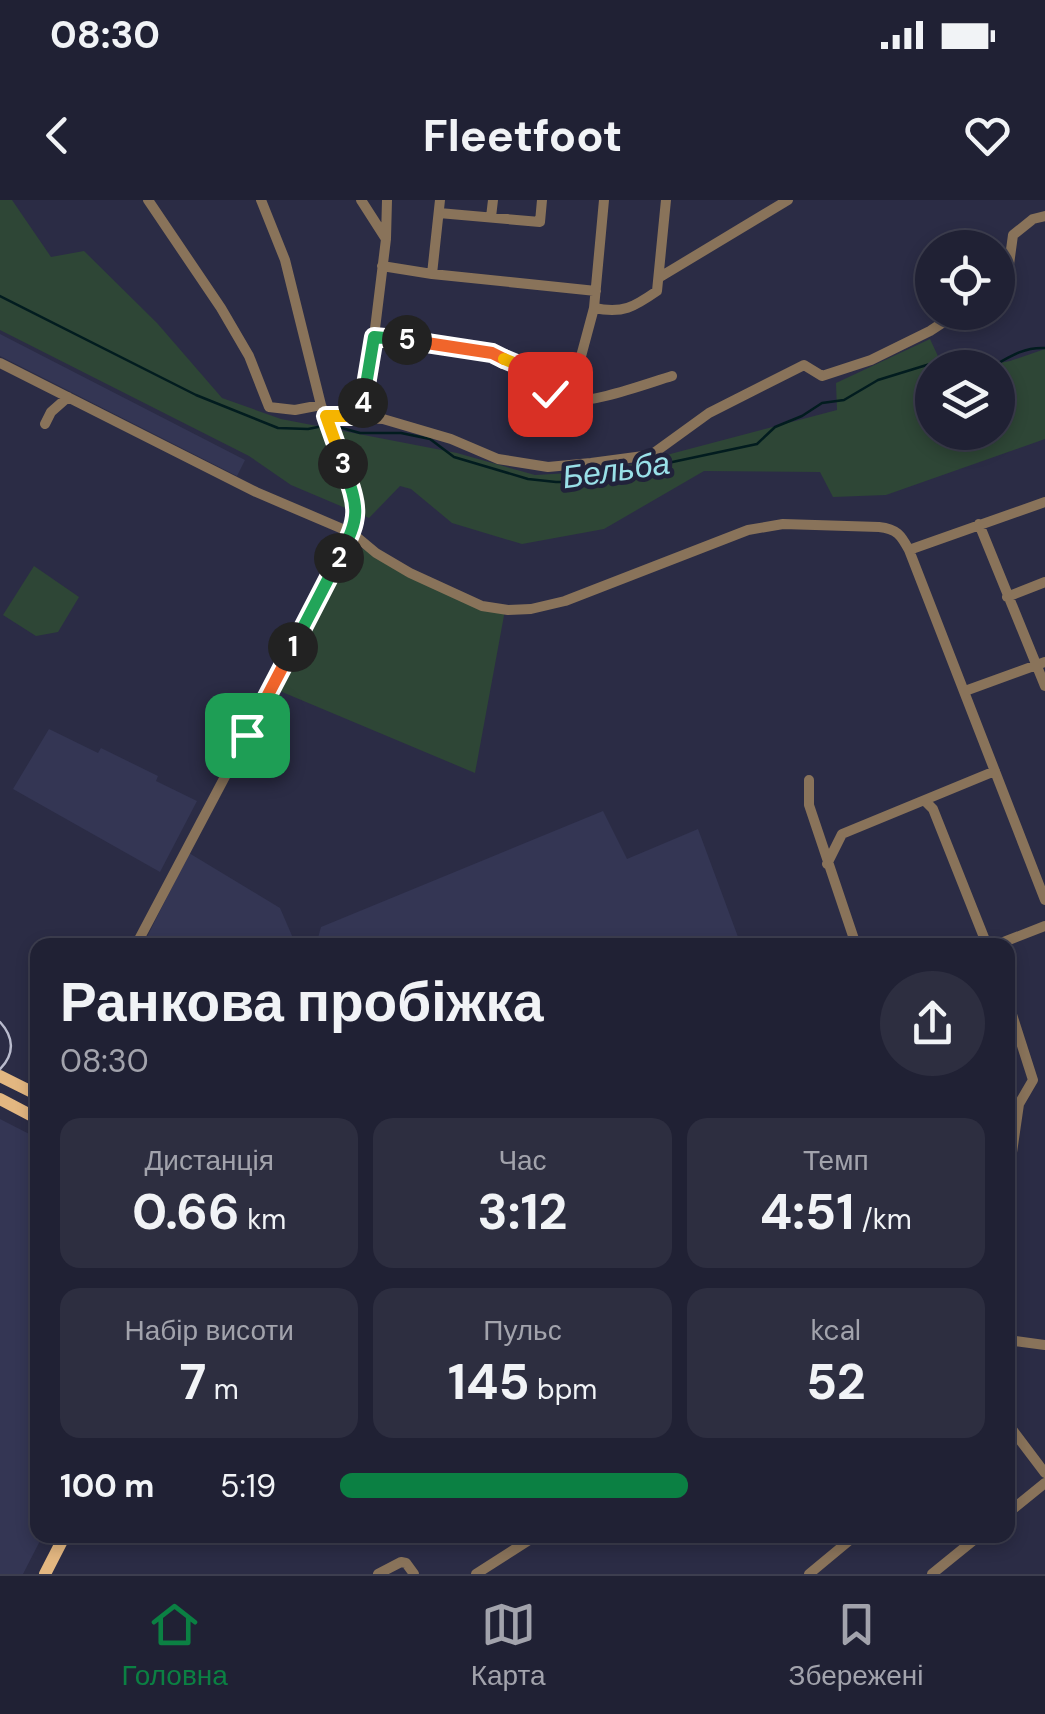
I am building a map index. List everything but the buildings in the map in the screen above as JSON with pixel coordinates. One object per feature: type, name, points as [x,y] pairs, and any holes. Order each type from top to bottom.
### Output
[{"type":"main road","points":[[0,1076],[30,1091]]},
{"type":"main road","points":[[0,1099],[30,1115]]},
{"type":"main road","points":[[45,1574],[61,1543]]},
{"type":"street","points":[[148,200],[240,340],[269,407],[327,418],[382,418],[451,439],[498,459],[548,467],[652,455],[708,413],[804,365],[822,376],[871,360],[932,330]]},
{"type":"street","points":[[140,938],[352,533],[356,518],[354,496],[327,418],[285,260],[262,200]]},
{"type":"street","points":[[361,200],[386,239]]},
{"type":"street","points":[[361,416],[386,239],[387,200]]},
{"type":"street","points":[[432,274],[440,200]]},
{"type":"street","points":[[492,218],[493,200]]},
{"type":"street","points":[[439,214],[540,222],[542,200]]},
{"type":"street","points":[[569,401],[594,308],[604,200]]},
{"type":"street","points":[[594,308],[614,312],[628,309],[654,294],[659,282],[666,200]]},
{"type":"street","points":[[659,282],[788,200]]},
{"type":"street","points":[[1015,233],[1033,219],[1045,216]]},
{"type":"street","points":[[382,266],[596,291]]},
{"type":"street","points":[[374,337],[492,353],[514,363],[550,394],[569,401],[585,401],[672,376]]},
{"type":"street","points":[[0,362],[256,492],[352,533],[410,573],[482,606],[530,609],[564,601],[767,526],[889,528],[901,535],[909,550],[1045,900]]},
{"type":"street","points":[[45,424],[68,397]]},
{"type":"street","points":[[909,550],[1045,502]]},
{"type":"street","points":[[979,524],[1008,597],[1041,664],[1045,686]]},
{"type":"street","points":[[1008,597],[1045,582]]},
{"type":"street","points":[[965,691],[1041,664]]},
{"type":"street","points":[[827,864],[842,834],[995,771]]},
{"type":"street","points":[[809,780],[808,804],[853,938]]},
{"type":"street","points":[[924,801],[933,808],[984,938]]},
{"type":"street","points":[[1014,938],[1045,926]]},
{"type":"street","points":[[1015,1024],[1033,1080],[1018,1104],[1015,1127]]},
{"type":"street","points":[[1015,1341],[1045,1346]]},
{"type":"street","points":[[1015,1433],[1045,1472]]},
{"type":"street","points":[[1015,1507],[1045,1483]]},
{"type":"street","points":[[476,1574],[524,1543]]},
{"type":"street","points":[[810,1574],[847,1543]]},
{"type":"street","points":[[932,1574],[970,1543]]},
{"type":"street","points":[[378,1574],[401,1562],[414,1574]]},
{"type":"shaded area","points":[[0,334],[245,460],[237,476],[0,356]]},
{"type":"shaded area","points":[[49,729],[98,753],[101,748],[158,776],[156,781],[197,801],[160,872],[13,789]]},
{"type":"shaded area","points":[[603,811],[627,859],[698,829],[738,938],[318,938],[321,927]]},
{"type":"shaded area","points":[[189,853],[280,908],[293,938],[146,938]]},
{"type":"shaded area","points":[[0,1119],[30,1134],[30,1543],[39,1543],[23,1574],[0,1574]]},
{"type":"green space","points":[[0,200],[12,200],[51,257],[84,251],[157,323],[222,398],[281,419],[457,453],[535,475],[606,471],[837,410],[836,383],[930,339],[935,350],[915,350],[915,450],[1014,450],[886,495],[833,497],[820,472],[704,471],[604,529],[522,544],[452,523],[411,489],[400,486],[369,518],[291,485],[249,456],[0,330]]},
{"type":"green space","points":[[1045,349],[1045,439],[1015,450],[1015,359]]},
{"type":"green space","points":[[351,543],[427,581],[505,610],[475,773],[275,689]]},
{"type":"green space","points":[[34,566],[79,597],[58,632],[36,636],[3,615]]},
{"type":"waterway","name":"Бельба","points":[[0,296],[196,395],[278,428],[323,426]]},
{"type":"waterway","name":"Бельба","points":[[1015,355],[1045,348]]},
{"type":"waterway","name":"Бельба","points":[[331,425],[360,433],[401,433],[430,439],[454,457],[528,479],[585,482],[757,444],[775,427],[822,403],[844,400],[878,380],[915,369]]},
{"type":"tram line","points":[[0,1022],[11,1046],[0,1069]]},
{"type":"route","points":[[247,735],[352,533],[356,518],[354,496],[326,416],[361,416],[374,337],[492,353],[514,363],[550,394]]}]
